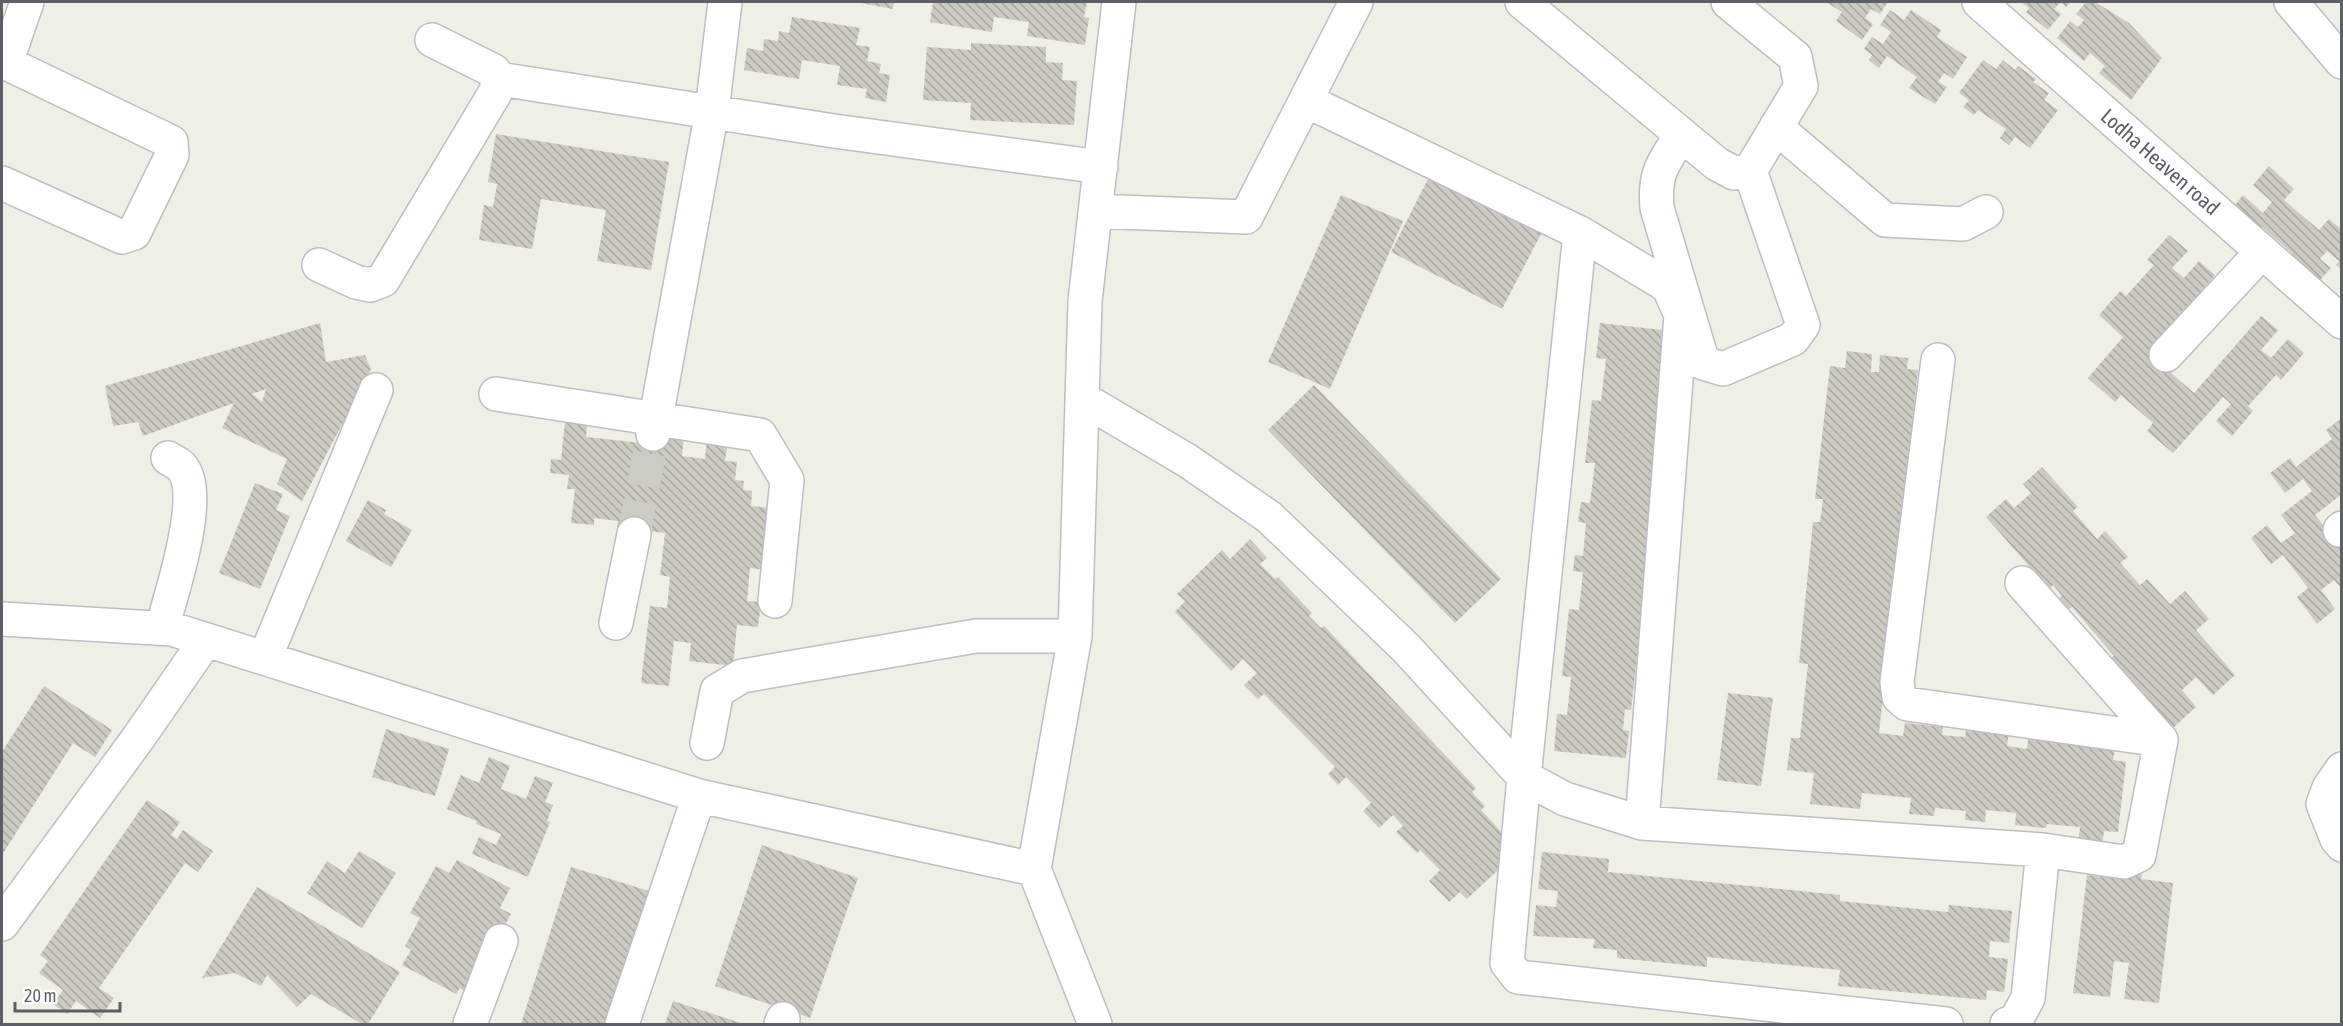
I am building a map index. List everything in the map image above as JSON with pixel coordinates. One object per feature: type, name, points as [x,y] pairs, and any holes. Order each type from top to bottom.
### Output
[{"type":"street","points":[[2,183],[122,237],[134,233],[172,155],[171,142],[4,62],[27,2]]},
{"type":"street","points":[[655,426],[712,111],[725,2]]},
{"type":"street","points":[[1095,1024],[1034,869],[1075,636],[1085,301],[1119,2]]},
{"type":"street","points":[[1096,211],[1246,217],[1356,2]]},
{"type":"street","points":[[1522,2],[1717,165],[1734,173],[1750,171]]},
{"type":"street","points":[[1681,135],[1659,171],[1655,186],[1657,208],[1703,363],[1723,369],[1793,339],[1803,325],[1750,171],[1801,86],[1795,57],[1728,2]]},
{"type":"street","name":"Lodha Heaven road","points":[[1979,2],[2342,322]]},
{"type":"street","points":[[2291,2],[2342,62]]},
{"type":"street","points":[[320,265],[356,282],[370,285],[383,280],[495,93],[499,79],[494,71],[432,40]]},
{"type":"street","points":[[499,79],[846,133],[1101,167]]},
{"type":"street","points":[[1307,101],[1580,233],[1668,286],[1681,315],[1642,823]]},
{"type":"street","points":[[1776,127],[1885,220],[1962,224],[1986,212]]},
{"type":"street","points":[[1580,233],[1507,963],[1518,977],[1946,1024]]},
{"type":"street","points":[[2166,355],[2262,252]]},
{"type":"street","points":[[1938,360],[1897,682],[1899,697],[1907,704],[2161,740]]},
{"type":"street","points":[[265,658],[376,390]]},
{"type":"street","points":[[496,394],[655,426],[760,435],[778,461],[787,480],[775,601]]},
{"type":"street","points":[[1083,399],[1188,461],[1269,517],[1406,648],[1524,777],[1565,799],[1642,823],[2043,850],[2124,862],[2139,855],[2161,740]]},
{"type":"street","points":[[162,628],[189,523],[190,491],[183,469],[168,458]]},
{"type":"street","points":[[616,623],[634,534]]},
{"type":"street","points":[[2022,583],[2161,740]]},
{"type":"street","points":[[2,619],[172,628],[699,796],[1034,869]]},
{"type":"street","points":[[707,743],[717,691],[742,676],[976,636],[1075,636]]},
{"type":"street","points":[[2,924],[139,737],[206,640]]},
{"type":"street","points":[[2342,769],[2329,788],[2323,804],[2337,839],[2342,845]]},
{"type":"street","points":[[622,1024],[699,796]]},
{"type":"street","points":[[2007,1024],[2015,1022],[2028,998],[2043,850]]},
{"type":"street","points":[[470,1024],[501,941]]},
{"type":"building","points":[[855,2],[894,2],[893,9]]},
{"type":"building","points":[[933,2],[1087,2],[1084,17],[1089,18],[1085,45],[1027,36],[1029,22],[994,17],[992,32],[930,22]]},
{"type":"building","points":[[1826,2],[1888,2],[1880,14],[1871,9],[1865,18],[1873,24],[1862,40],[1836,21],[1842,12]]},
{"type":"building","points":[[2021,2],[2061,2],[2054,9],[2061,14],[2048,30],[2026,12],[2029,8]]},
{"type":"building","points":[[2061,2],[2071,2],[2066,7]]},
{"type":"building","points":[[2086,2],[2095,2],[2129,23],[2162,58],[2131,100],[2099,73],[2105,66],[2090,53],[2084,61],[2057,38],[2070,21],[2078,27],[2084,20],[2076,14]]},
{"type":"building","points":[[1890,10],[1904,20],[1911,10],[1941,30],[1937,37],[1967,57],[1953,79],[1944,73],[1938,82],[1947,87],[1935,104],[1909,88],[1917,77],[1887,56],[1879,68],[1869,60],[1872,55],[1864,49],[1872,37],[1883,44],[1891,32],[1880,25]]},
{"type":"building","points":[[792,17],[860,28],[856,45],[870,47],[867,61],[881,64],[879,73],[890,75],[886,102],[865,98],[867,89],[837,85],[840,66],[802,60],[799,79],[744,70],[747,48],[763,51],[764,39],[778,41],[779,31],[789,33]]},
{"type":"building","points":[[971,43],[1046,47],[1046,62],[1063,63],[1062,80],[1077,81],[1074,125],[970,120],[971,103],[923,100],[927,47],[971,50]]},
{"type":"building","points":[[1983,60],[1996,69],[2003,60],[2015,70],[2018,66],[2036,79],[2033,82],[2049,93],[2044,100],[2058,110],[2030,148],[2015,137],[2009,145],[2000,138],[2006,129],[1978,110],[1974,115],[1963,107],[1969,100],[1959,93]]},
{"type":"building","points":[[496,134],[669,162],[651,270],[597,261],[606,210],[541,199],[532,249],[479,240],[484,205],[493,207],[497,184],[488,182]]},
{"type":"building","points":[[2269,166],[2294,189],[2284,200],[2319,230],[2329,219],[2342,230],[2342,270],[2336,265],[2339,261],[2327,251],[2320,259],[2331,268],[2312,289],[2283,263],[2292,253],[2262,227],[2254,237],[2228,214],[2243,195],[2263,213],[2272,202],[2253,185]]},
{"type":"building","points":[[1431,173],[1543,230],[1502,309],[1391,252]]},
{"type":"building","points":[[1341,195],[1403,221],[1330,389],[1268,362]]},
{"type":"building","points":[[2169,235],[2188,251],[2172,268],[2184,278],[2199,261],[2215,275],[2148,353],[2194,393],[2261,316],[2278,330],[2261,350],[2271,358],[2288,339],[2304,353],[2281,380],[2276,375],[2248,406],[2253,411],[2232,436],[2216,421],[2231,404],[2223,397],[2173,453],[2147,431],[2153,423],[2121,395],[2115,402],[2088,378],[2123,337],[2099,315],[2120,291],[2126,296],[2154,265],[2147,260]]},
{"type":"building","points":[[320,323],[326,362],[365,355],[371,369],[302,501],[277,484],[287,459],[222,428],[234,403],[143,436],[138,422],[113,426],[105,386]],"holes":[[[266,389],[262,402],[252,394]]]},
{"type":"building","points":[[1600,323],[1662,330],[1661,339],[1672,339],[1631,710],[1625,709],[1623,730],[1629,731],[1626,758],[1554,751],[1557,714],[1567,715],[1571,677],[1562,676],[1569,609],[1579,610],[1583,572],[1573,571],[1575,555],[1583,556],[1586,523],[1578,522],[1581,502],[1590,503],[1595,463],[1585,463],[1592,400],[1601,401],[1606,359],[1596,358]]},
{"type":"building","points":[[1847,351],[1872,354],[1871,372],[1879,372],[1880,355],[1908,358],[1907,369],[1918,370],[1879,733],[1903,736],[1905,723],[1943,727],[1942,735],[1965,737],[1966,729],[2009,733],[2007,746],[2027,749],[2029,735],[2076,740],[2075,745],[2115,749],[2113,760],[2126,762],[2118,832],[2104,831],[2102,846],[2078,844],[2080,827],[2047,824],[2046,828],[2015,825],[2016,813],[1986,810],[1985,822],[1965,820],[1966,811],[1935,808],[1934,816],[1909,814],[1911,798],[1862,793],[1860,809],[1810,804],[1814,773],[1787,770],[1791,738],[1800,738],[1808,664],[1799,663],[1813,522],[1820,522],[1823,499],[1815,499],[1830,366],[1845,368]]},
{"type":"building","points":[[1314,385],[1501,579],[1455,623],[1268,430]]},
{"type":"building","points":[[2342,418],[2342,494],[2315,515],[2342,549],[2342,589],[2334,580],[2321,590],[2335,609],[2317,624],[2297,597],[2308,588],[2283,555],[2271,564],[2251,538],[2267,525],[2281,543],[2295,533],[2281,515],[2312,491],[2303,479],[2285,493],[2270,473],[2290,458],[2296,467],[2332,439],[2326,430]]},
{"type":"building","points":[[565,422],[587,425],[586,437],[661,445],[663,433],[684,435],[682,456],[705,459],[707,438],[728,440],[725,461],[737,462],[735,480],[744,481],[743,490],[752,491],[751,506],[771,508],[765,570],[750,568],[747,601],[761,602],[758,627],[737,625],[733,666],[689,661],[691,643],[674,641],[669,686],[641,683],[650,606],[667,608],[670,577],[660,575],[665,533],[617,527],[618,521],[594,518],[594,525],[571,523],[575,489],[567,489],[569,475],[550,473],[551,459],[561,460]]},
{"type":"building","points":[[2042,467],[2078,507],[2073,511],[2097,539],[2105,531],[2128,557],[2120,563],[2140,585],[2147,579],[2170,604],[2185,591],[2209,619],[2196,630],[2235,675],[2213,695],[2196,677],[2182,690],[2196,707],[2173,728],[2111,658],[2114,656],[2072,607],[2068,610],[2058,599],[2062,596],[2053,585],[2049,589],[1986,517],[2006,499],[2014,508],[2031,493],[2023,484]]},
{"type":"building","points":[[255,483],[283,494],[276,510],[290,516],[260,589],[219,573]]},
{"type":"building","points":[[368,500],[386,510],[384,514],[412,530],[391,567],[346,541]]},
{"type":"building","points":[[1250,539],[1267,558],[1260,564],[1275,579],[1278,577],[1312,613],[1309,616],[1321,628],[1324,626],[1476,788],[1472,792],[1485,806],[1481,810],[1510,841],[1513,856],[1467,899],[1460,892],[1449,902],[1429,881],[1440,870],[1420,850],[1417,853],[1396,832],[1403,826],[1393,815],[1379,828],[1363,811],[1371,803],[1346,777],[1338,785],[1328,774],[1335,767],[1264,694],[1258,699],[1244,685],[1257,673],[1243,659],[1231,671],[1175,612],[1185,601],[1177,594],[1222,550],[1230,559]]},
{"type":"building","points":[[44,686],[112,730],[95,757],[73,743],[2,855],[2,752]]},
{"type":"building","points":[[1728,693],[1773,698],[1761,786],[1717,780]]},
{"type":"building","points":[[386,729],[449,749],[435,796],[372,777]]},
{"type":"building","points":[[489,757],[510,766],[501,789],[526,799],[535,776],[553,783],[545,802],[553,805],[547,821],[550,822],[528,877],[472,854],[479,837],[496,845],[501,834],[447,809],[461,775],[479,783]]},
{"type":"building","points":[[147,800],[180,822],[171,835],[177,839],[183,830],[213,851],[198,872],[185,863],[99,988],[114,998],[100,1018],[76,1001],[67,1014],[53,1004],[63,990],[39,973],[48,961],[40,955]]},
{"type":"building","points":[[762,845],[858,878],[810,1018],[715,986]]},
{"type":"building","points":[[359,851],[396,873],[362,928],[307,893],[327,861],[345,873]]},
{"type":"building","points":[[1542,852],[1609,859],[1608,872],[1840,895],[1840,901],[1948,912],[1949,905],[2012,911],[2009,943],[1990,941],[1989,957],[2008,959],[2004,992],[1987,990],[1986,1000],[1838,986],[1840,970],[1707,957],[1707,967],[1617,958],[1617,950],[1593,948],[1595,939],[1533,936],[1536,905],[1556,907],[1558,891],[1538,889]]},
{"type":"building","points":[[457,860],[510,888],[500,908],[511,914],[468,994],[460,988],[456,994],[402,965],[411,950],[405,946],[420,918],[410,913],[436,866],[449,873]]},
{"type":"building","points":[[571,867],[649,891],[606,1024],[521,1024]]},
{"type":"building","points":[[2117,872],[2142,874],[2141,879],[2173,883],[2159,1003],[2124,999],[2129,963],[2114,961],[2110,997],[2073,993],[2087,875],[2116,878]]},
{"type":"building","points":[[257,887],[400,972],[368,1024],[362,1024],[311,994],[297,1007],[267,975],[261,986],[235,973],[202,978]]},
{"type":"building","points":[[673,1001],[744,1024],[665,1024]]},
{"type":"tunnel","points":[[634,534],[653,434]]}]
